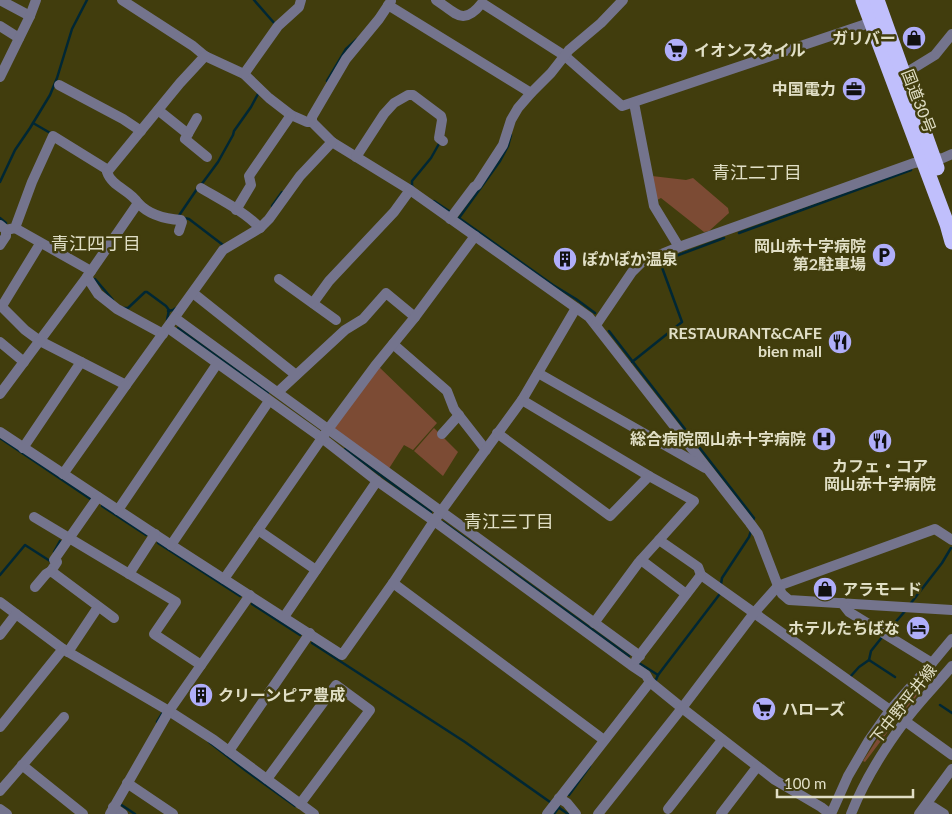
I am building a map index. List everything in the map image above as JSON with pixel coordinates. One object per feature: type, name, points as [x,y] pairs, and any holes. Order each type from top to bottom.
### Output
[{"type":"highway","name":"国道30号","points":[[863,0],[878,20],[904,74],[952,242]]},
{"type":"highway","name":"国道30号","points":[[877,0],[878,20],[929,160],[952,210]]},
{"type":"street","points":[[0,0],[30,16]]},
{"type":"street","points":[[0,77],[36,0]]},
{"type":"street","points":[[436,0],[462,17],[469,16],[483,1],[567,56],[622,106],[878,20]]},
{"type":"street","points":[[452,216],[497,156],[503,145],[511,120],[518,108],[623,0]]},
{"type":"street","points":[[126,1],[205,56],[244,74],[269,98],[291,115],[307,122],[312,122],[332,142],[452,216],[475,236],[589,317],[758,534],[778,586],[782,594],[789,600],[952,610]]},
{"type":"street","points":[[244,74],[278,26],[298,6],[299,1]]},
{"type":"street","points":[[312,122],[312,117],[346,59],[390,3],[531,93]]},
{"type":"street","points":[[0,26],[19,38]]},
{"type":"street","points":[[904,74],[935,55],[952,35]]},
{"type":"street","points":[[179,230],[181,220],[166,219],[143,208],[135,198],[109,179],[107,172],[180,83],[205,56]]},
{"type":"street","points":[[59,85],[123,119],[141,131]]},
{"type":"street","points":[[356,157],[384,114],[394,103],[408,94],[440,116],[442,120],[439,138],[443,141]]},
{"type":"street","points":[[634,103],[654,206],[679,247]]},
{"type":"street","points":[[158,110],[188,134]]},
{"type":"street","points":[[236,210],[251,184],[249,176],[291,115]]},
{"type":"street","points":[[197,118],[185,139],[207,157]]},
{"type":"street","points":[[0,245],[53,136],[108,170]]},
{"type":"street","points":[[63,474],[223,250],[269,219],[300,176],[332,142]]},
{"type":"street","points":[[596,324],[632,272],[642,262],[905,166],[943,158],[952,154]]},
{"type":"street","points":[[201,188],[258,226]]},
{"type":"street","points":[[313,303],[394,212],[410,190]]},
{"type":"street","points":[[0,394],[89,274],[138,203]]},
{"type":"street","points":[[7,228],[89,274],[98,294],[117,309],[166,331],[217,364],[322,438],[377,481],[646,676],[650,682],[774,780],[830,814]]},
{"type":"street","points":[[224,579],[329,428],[475,236]]},
{"type":"street","points":[[38,247],[1,306],[25,330],[40,341],[126,385]]},
{"type":"street","points":[[278,279],[336,320]]},
{"type":"street","points":[[192,293],[296,375]]},
{"type":"street","points":[[278,392],[345,330],[364,319],[386,293],[415,317]]},
{"type":"street","points":[[0,432],[342,655],[434,521],[522,400],[576,308]]},
{"type":"street","points":[[176,318],[640,656]]},
{"type":"street","points":[[0,342],[24,362]]},
{"type":"street","points":[[393,344],[447,390],[454,409],[486,450]]},
{"type":"street","points":[[23,448],[81,362]]},
{"type":"street","points":[[118,510],[217,364]]},
{"type":"street","points":[[538,373],[710,471]]},
{"type":"street","points":[[522,400],[694,501],[641,560],[594,623]]},
{"type":"street","points":[[171,544],[269,401]]},
{"type":"street","points":[[442,434],[459,415]]},
{"type":"street","points":[[497,434],[610,516],[649,476]]},
{"type":"street","points":[[284,617],[377,481]]},
{"type":"street","points":[[35,587],[57,562],[54,560],[98,497]]},
{"type":"street","points":[[34,517],[176,602],[154,634],[201,665]]},
{"type":"street","points":[[598,814],[754,613],[778,586],[935,529],[952,540]]},
{"type":"street","points":[[258,530],[316,570]]},
{"type":"street","points":[[129,574],[155,534]]},
{"type":"street","points":[[659,540],[698,567],[701,575],[890,710]]},
{"type":"street","points":[[641,560],[686,594]]},
{"type":"street","points":[[50,572],[114,618]]},
{"type":"street","points":[[631,665],[640,656],[701,575]]},
{"type":"street","points":[[393,583],[604,740]]},
{"type":"street","points":[[123,814],[114,806],[167,713],[250,595]]},
{"type":"street","points":[[0,602],[14,616],[63,651],[229,751],[314,814]]},
{"type":"street","points":[[842,603],[849,612],[932,663]]},
{"type":"street","points":[[0,727],[98,607]]},
{"type":"street","points":[[0,635],[14,616]]},
{"type":"street","points":[[229,751],[310,633]]},
{"type":"street","name":"下中野平井線","points":[[830,814],[852,769],[869,740],[890,710],[952,639]]},
{"type":"street","name":"下中野平井線","points":[[851,814],[864,786],[905,721],[950,672]]},
{"type":"street","points":[[547,814],[650,682]]},
{"type":"street","points":[[266,779],[336,685],[364,705],[370,710],[300,804]]},
{"type":"street","points":[[0,791],[64,717]]},
{"type":"street","points":[[905,721],[952,755]]},
{"type":"street","points":[[668,809],[722,740]]},
{"type":"street","points":[[22,765],[83,814]]},
{"type":"street","points":[[721,814],[757,767]]},
{"type":"street","points":[[919,814],[952,769]]},
{"type":"street","points":[[127,783],[173,814]]},
{"type":"street","points":[[559,798],[567,803],[576,814]]},
{"type":"street","points":[[928,814],[933,807],[944,814]]},
{"type":"street","points":[[0,809],[7,814]]},
{"type":"shaded area","points":[[652,176],[686,180],[693,178],[728,208],[729,213],[709,231],[704,232],[661,198],[657,200]]},
{"type":"shaded area","points":[[378,366],[437,423],[413,450],[404,445],[388,470],[335,431],[334,426]]},
{"type":"shaded area","points":[[434,428],[458,452],[443,476],[414,451]]},
{"type":"shaded area","points":[[922,685],[924,687],[865,762],[863,761],[889,721]]},
{"type":"waterway","points":[[0,182],[15,150],[50,95],[72,29],[87,0]]},
{"type":"waterway","points":[[254,0],[275,24]]},
{"type":"waterway","points":[[327,81],[346,49],[357,39]]},
{"type":"waterway","points":[[201,185],[218,162],[234,131],[258,94]]},
{"type":"waterway","points":[[33,123],[52,134]]},
{"type":"waterway","points":[[459,218],[500,161],[508,146],[511,135]]},
{"type":"waterway","points":[[413,187],[412,181],[431,158],[440,142]]},
{"type":"waterway","points":[[739,233],[911,170]]},
{"type":"waterway","points":[[178,217],[197,189]]},
{"type":"waterway","points":[[272,206],[282,192]]},
{"type":"waterway","points":[[434,201],[452,213]]},
{"type":"waterway","points":[[0,218],[6,223]]},
{"type":"waterway","points":[[184,218],[189,219],[223,245]]},
{"type":"waterway","points":[[459,218],[595,313]]},
{"type":"waterway","points":[[632,362],[682,322],[660,262],[724,238]]},
{"type":"waterway","points":[[95,279],[113,300]]},
{"type":"waterway","points":[[123,308],[128,308],[147,292],[169,310],[167,320]]},
{"type":"waterway","points":[[168,311],[176,308]]},
{"type":"waterway","points":[[178,328],[268,393]]},
{"type":"waterway","points":[[609,331],[754,518],[753,521]]},
{"type":"waterway","points":[[0,438],[92,500]]},
{"type":"waterway","points":[[345,449],[431,512]]},
{"type":"waterway","points":[[102,506],[146,535]]},
{"type":"waterway","points":[[443,522],[629,656]]},
{"type":"waterway","points":[[721,584],[722,578],[751,531]]},
{"type":"waterway","points":[[54,552],[60,541]]},
{"type":"waterway","points":[[158,543],[240,596]]},
{"type":"waterway","points":[[0,575],[25,545],[51,560]]},
{"type":"waterway","points":[[911,603],[942,563],[951,548]]},
{"type":"waterway","points":[[658,675],[720,592]]},
{"type":"waterway","points":[[252,604],[300,635]]},
{"type":"waterway","points":[[887,632],[906,610]]},
{"type":"waterway","points":[[850,677],[869,660],[871,651],[883,636]]},
{"type":"waterway","points":[[312,643],[465,742],[550,802]]},
{"type":"waterway","points":[[869,660],[895,677]]},
{"type":"waterway","points":[[639,663],[658,675],[655,682]]},
{"type":"waterway","points":[[940,705],[952,713]]},
{"type":"waterway","points":[[157,722],[163,712]]},
{"type":"waterway","points":[[209,742],[295,806]]},
{"type":"waterway","points":[[569,795],[590,766]]},
{"type":"waterway","points":[[120,804],[135,814]]},
{"type":"waterway","points":[[558,807],[568,814]]},
{"type":"waterway","points":[[554,814],[559,807]]},
{"type":"place","name":"ガリバー","points":[[914,38]]},
{"type":"place","name":"イオンスタイル","points":[[676,50]]},
{"type":"place","name":"中国電力","points":[[854,89]]},
{"type":"place","name":"岡山赤十字病院 第2駐車場","points":[[884,255]]},
{"type":"place","name":"ぽかぽか温泉","points":[[565,259]]},
{"type":"place","name":"RESTAURANT&CAFE bien mall","points":[[840,342]]},
{"type":"place","name":"総合病院岡山赤十字病院","points":[[824,439]]},
{"type":"place","name":"カフェ・コア 岡山赤十字病院","points":[[880,441]]},
{"type":"place","name":"アラモード","points":[[825,589]]},
{"type":"place","name":"ホテルたちばな","points":[[918,628]]},
{"type":"place","name":"クリーンピア豊成","points":[[201,695]]},
{"type":"place","name":"ハローズ","points":[[764,709]]},
{"type":"district","name":"青江二丁目","points":[[757,173]]},
{"type":"district","name":"青江四丁目","points":[[96,244]]},
{"type":"district","name":"青江三丁目","points":[[509,522]]}]
